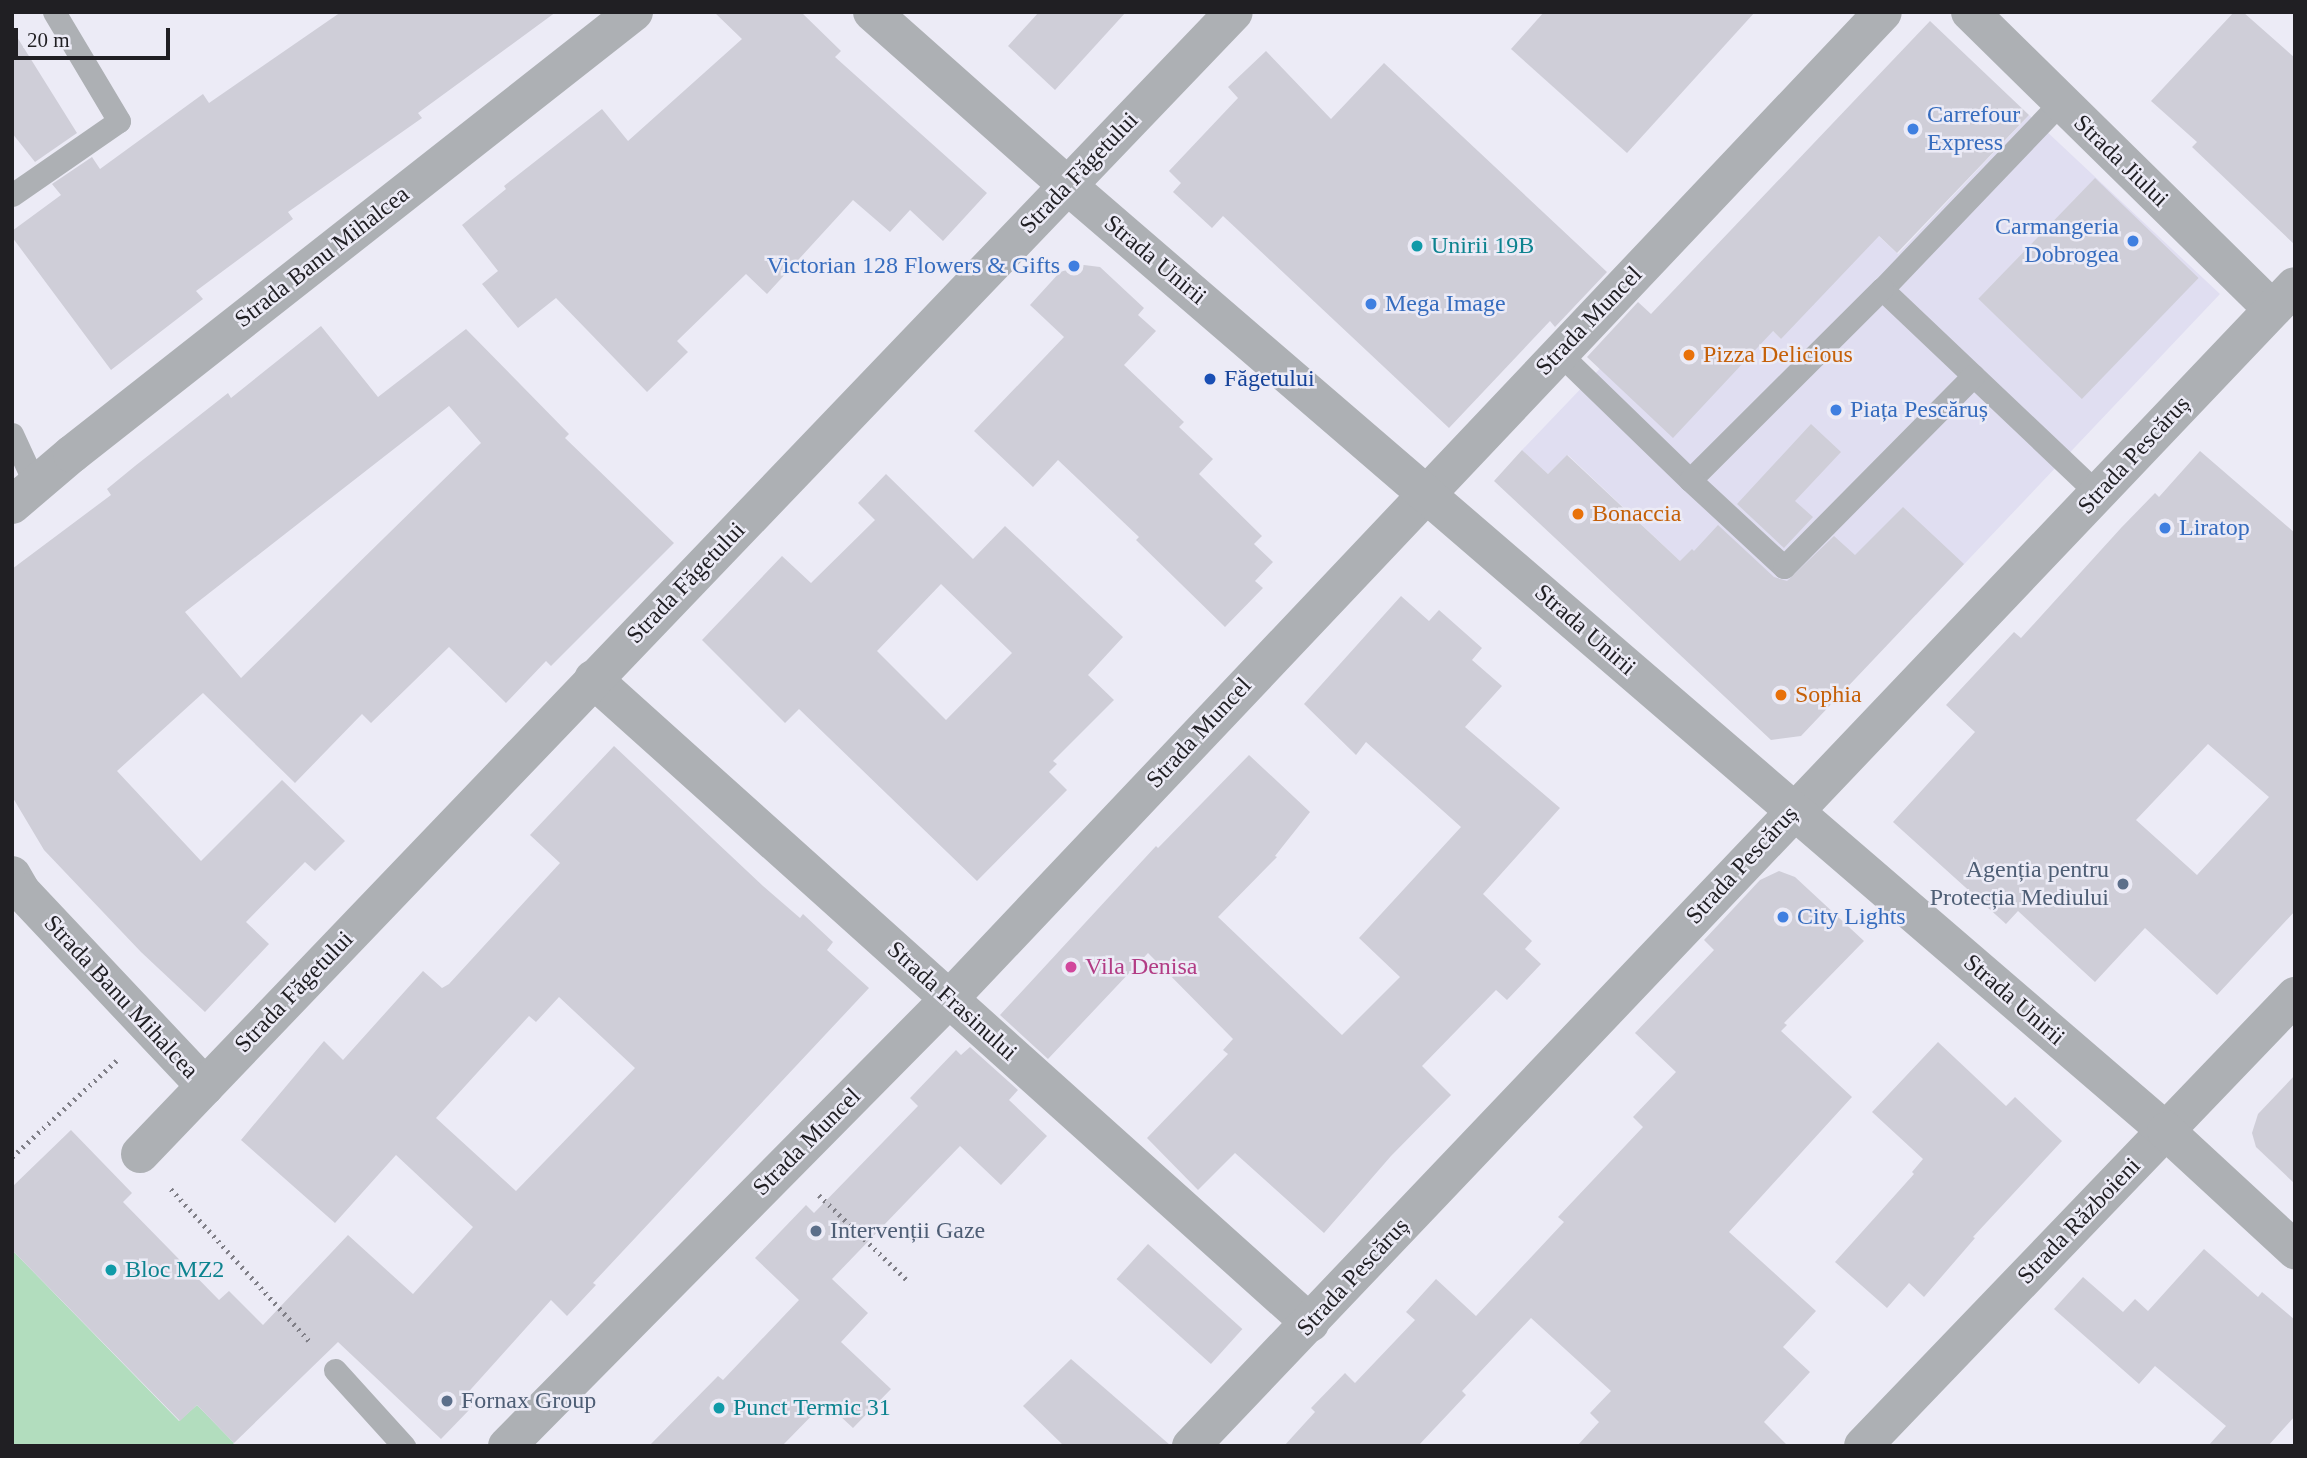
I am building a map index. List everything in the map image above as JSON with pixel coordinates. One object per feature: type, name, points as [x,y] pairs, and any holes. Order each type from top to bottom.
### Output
[{"type":"street","name":"Strada Banu Mihalcea","points":[[24,494],[634,12]]},
{"type":"street","name":"Strada Unirii","points":[[872,12],[1067,185],[2166,1131],[2295,1250]]},
{"type":"street","name":"Strada Făgetului","points":[[140,1154],[1234,12]]},
{"type":"street","name":"Strada Muncel","points":[[508,1446],[950,998],[1882,12]]},
{"type":"street","name":"Strada Jiului","points":[[1970,12],[2061,102],[2283,297]]},
{"type":"street","name":"Strada Pescăruș","points":[[1191,1446],[2283,297]]},
{"type":"street","name":"Strada Frasinului","points":[[593,679],[1310,1323]]},
{"type":"street","name":"Strada Banu Mihalcea","points":[[12,875],[22,892],[205,1086]]},
{"type":"street","name":"Strada Războieni","points":[[1863,1446],[2295,996]]},
{"type":"lane","points":[[12,195],[119,121],[54,12]]},
{"type":"lane","points":[[1690,480],[1882,289],[2061,102]]},
{"type":"lane","points":[[1882,289],[2098,494]]},
{"type":"lane","points":[[1559,353],[1784,567],[1973,376]]},
{"type":"lane","points":[[12,434],[24,494]]},
{"type":"lane","points":[[335,1370],[404,1446]]},
{"type":"path","points":[[12,1157],[150,1029]]},
{"type":"path","points":[[140,1154],[335,1370]]},
{"type":"path","points":[[813,1189],[907,1280]]},
{"type":"shaded area","name":"Piața Pescăruș","points":[[2029,115],[2220,294],[1916,615],[1856,557],[1773,627],[1680,561],[1568,455],[1548,474],[1522,450],[1701,263],[1781,339],[1846,206],[1898,254]]},
{"type":"green space","points":[[12,1250],[179,1421],[197,1405],[234,1443],[231,1446],[12,1446]]},
{"type":"building","points":[[341,12],[556,12],[418,113],[422,118],[288,212],[293,219],[196,291],[203,299],[111,370],[12,237],[12,231],[61,195],[52,184],[92,157],[100,169],[203,94],[209,103]]},
{"type":"building","points":[[714,12],[801,12],[841,51],[835,57],[987,193],[943,241],[910,210],[890,232],[853,200],[767,294],[746,274],[677,341],[688,352],[647,392],[556,298],[518,328],[482,284],[498,271],[462,225],[506,189],[504,186],[602,109],[628,141],[742,39]]},
{"type":"building","points":[[1039,12],[1126,12],[1055,90],[1008,46]]},
{"type":"building","points":[[1544,12],[1755,12],[1627,153],[1511,49]]},
{"type":"building","points":[[2234,12],[2243,12],[2295,58],[2295,245],[2192,147],[2197,142],[2151,101]]},
{"type":"building","points":[[1930,21],[2029,115],[1897,253],[1879,236],[1781,339],[1773,331],[1673,438],[1587,357],[1638,302],[1651,314]]},
{"type":"building","points":[[12,29],[77,133],[35,162],[12,133]]},
{"type":"building","name":"Unirii 19B","points":[[1266,51],[1331,119],[1384,63],[1607,272],[1555,327],[1550,321],[1449,428],[1223,216],[1212,228],[1173,192],[1181,183],[1169,171],[1238,98],[1228,87]]},
{"type":"building","points":[[2095,178],[2199,278],[2082,399],[1978,299]]},
{"type":"building","points":[[1084,265],[1100,267],[1144,308],[1138,315],[1156,331],[1124,365],[1184,422],[1179,427],[1213,459],[1199,474],[1262,536],[1254,544],[1273,562],[1255,581],[1263,588],[1225,627],[1136,540],[1139,537],[1058,460],[1033,487],[974,431],[1064,337],[1030,305],[1060,272]]},
{"type":"building","points":[[321,326],[378,397],[466,329],[569,434],[565,438],[674,543],[551,666],[546,661],[506,703],[449,647],[371,723],[362,714],[295,783],[203,693],[117,771],[201,861],[282,780],[345,841],[315,871],[305,862],[246,922],[269,944],[205,1012],[141,952],[44,850],[13,798],[12,569],[111,495],[107,489],[228,393],[231,398]],"holes":[[[449,406],[481,443],[241,678],[185,612]]]},
{"type":"building","points":[[1811,424],[1841,452],[1795,501],[1813,517],[1784,548],[1737,504]]},
{"type":"building","points":[[1522,450],[1548,474],[1567,455],[1680,561],[1692,549],[1694,551],[1718,525],[1774,577],[1787,581],[1834,536],[1855,555],[1903,507],[1964,564],[1801,736],[1771,740],[1494,481]]},
{"type":"building","points":[[2200,451],[2295,533],[2295,911],[2217,995],[2145,928],[2095,982],[2018,911],[2006,924],[1893,822],[1975,732],[1946,705],[2014,632],[2021,638],[2155,493],[2159,497]],"holes":[[[2208,744],[2269,797],[2197,875],[2136,820]]]},
{"type":"building","points":[[886,474],[973,559],[1005,526],[1123,637],[1088,675],[1114,700],[1053,761],[1057,764],[1049,772],[1067,790],[977,881],[799,709],[785,723],[702,640],[782,556],[811,583],[875,520],[858,503]],"holes":[[[941,584],[1012,653],[946,720],[877,651]]]},
{"type":"building","points":[[1401,596],[1429,621],[1439,610],[1482,648],[1472,660],[1502,686],[1465,727],[1560,808],[1483,894],[1532,941],[1525,949],[1541,964],[1507,1000],[1496,990],[1422,1066],[1451,1095],[1391,1156],[1324,1233],[1235,1153],[1198,1190],[1147,1138],[1228,1054],[1223,1050],[1233,1039],[1148,953],[1048,1059],[1000,1015],[1156,846],[1158,848],[1249,755],[1310,812],[1275,856],[1277,857],[1218,917],[1342,1035],[1400,977],[1359,938],[1461,827],[1366,742],[1356,755],[1304,704]]},
{"type":"building","points":[[614,746],[763,886],[800,918],[803,914],[833,942],[827,950],[869,988],[593,1283],[596,1285],[567,1316],[551,1300],[463,1398],[472,1407],[441,1439],[338,1342],[234,1443],[197,1405],[180,1421],[12,1250],[12,1187],[71,1130],[132,1193],[123,1202],[219,1300],[229,1291],[263,1325],[348,1235],[413,1294],[473,1227],[396,1155],[335,1223],[241,1140],[324,1041],[343,1060],[423,971],[442,988],[449,984],[560,863],[530,835]],"holes":[[[559,997],[635,1068],[516,1191],[436,1118],[529,1016],[536,1022]]]},
{"type":"building","points":[[1779,871],[1795,877],[1864,941],[1784,1023],[1787,1025],[1781,1031],[1852,1097],[1729,1232],[1816,1311],[1783,1347],[1810,1372],[1764,1422],[1788,1446],[1577,1446],[1599,1422],[1590,1413],[1611,1391],[1531,1318],[1462,1391],[1466,1395],[1418,1446],[1284,1446],[1315,1412],[1311,1408],[1345,1373],[1355,1383],[1415,1320],[1406,1312],[1436,1279],[1476,1316],[1564,1222],[1558,1217],[1643,1127],[1633,1117],[1676,1072],[1635,1033],[1714,950],[1704,940],[1760,880]]},
{"type":"building","points":[[1938,1042],[2006,1106],[2015,1097],[2062,1141],[1973,1237],[1975,1238],[1924,1297],[1909,1283],[1887,1308],[1835,1262],[1914,1174],[1912,1172],[1923,1159],[1872,1112]]},
{"type":"building","points":[[970,1047],[1018,1090],[1009,1100],[1047,1136],[1001,1185],[960,1146],[832,1279],[868,1313],[841,1342],[891,1389],[853,1428],[825,1402],[782,1446],[649,1446],[718,1376],[723,1380],[799,1300],[755,1258],[806,1205],[814,1213],[918,1106],[910,1098],[956,1050],[961,1055]]},
{"type":"building","points":[[2295,1075],[2295,1184],[2256,1147],[2252,1133],[2258,1114]]},
{"type":"building","points":[[1148,1244],[1242,1329],[1211,1364],[1117,1279]]},
{"type":"building","points":[[2204,1249],[2258,1297],[2262,1292],[2295,1320],[2295,1416],[2268,1446],[2208,1446],[2226,1426],[2155,1366],[2139,1384],[2054,1309],[2083,1277],[2123,1312],[2135,1299],[2148,1311]]},
{"type":"building","points":[[1071,1359],[1170,1446],[1064,1446],[1023,1406]]},
{"type":"place","name":"Carrefour Express","points":[[1913,129]]},
{"type":"place","name":"Carmangeria Dobrogea","points":[[2133,241]]},
{"type":"place","name":"Unirii 19B","points":[[1417,246]]},
{"type":"place","name":"Victorian 128 Flowers & Gifts","points":[[1074,266]]},
{"type":"place","name":"Mega Image","points":[[1371,304]]},
{"type":"place","name":"Pizza Delicious","points":[[1689,355]]},
{"type":"place","name":"Făgetului","points":[[1210,379]]},
{"type":"place","name":"Piața Pescăruș","points":[[1836,410]]},
{"type":"place","name":"Bonaccia","points":[[1578,514]]},
{"type":"place","name":"Liratop","points":[[2165,528]]},
{"type":"place","name":"Sophia","points":[[1781,695]]},
{"type":"place","name":"Agenția pentru Protecția Mediului","points":[[2123,884]]},
{"type":"place","name":"City Lights","points":[[1783,917]]},
{"type":"place","name":"Vila Denisa","points":[[1071,967]]},
{"type":"place","name":"Intervenții Gaze","points":[[816,1231]]},
{"type":"place","name":"Bloc MZ2","points":[[111,1270]]},
{"type":"place","name":"Fornax Group","points":[[447,1401]]},
{"type":"place","name":"Punct Termic 31","points":[[719,1408]]}]
